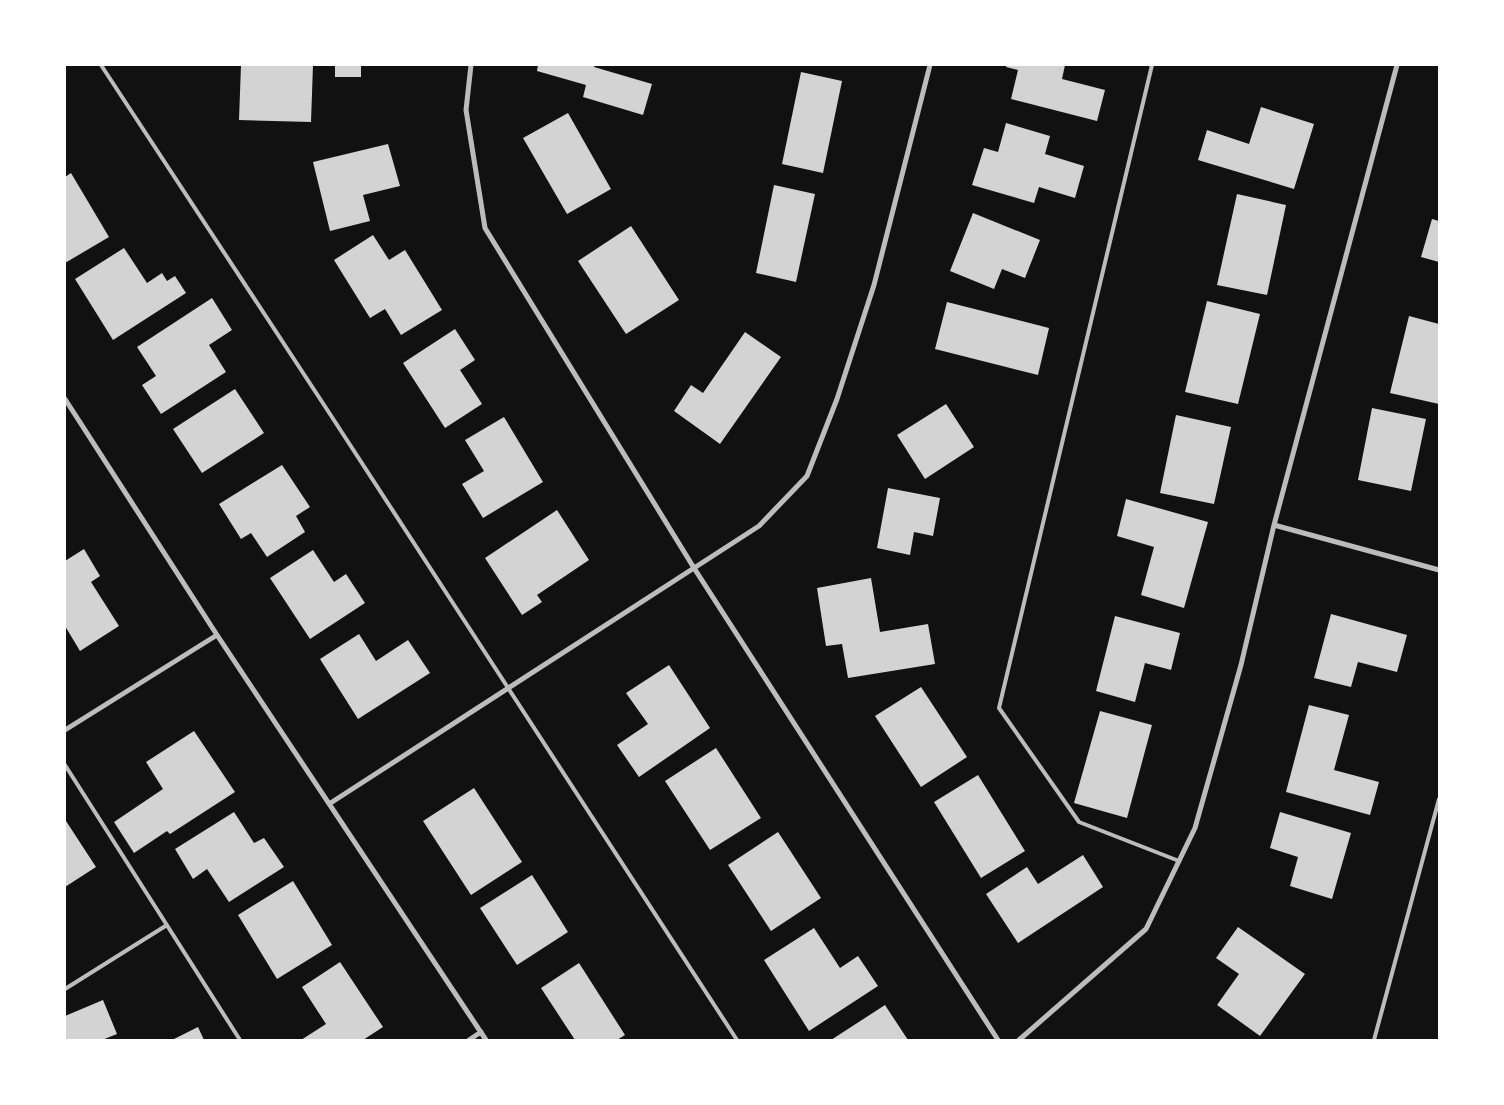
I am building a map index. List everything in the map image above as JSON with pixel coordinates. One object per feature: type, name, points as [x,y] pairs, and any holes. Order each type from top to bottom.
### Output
[{"type":"street","points":[[471,65],[466,110],[485,228],[694,568],[998,1040]]},
{"type":"street","points":[[329,804],[759,526],[807,476],[837,399],[874,285],[930,65]]},
{"type":"street","points":[[1019,1040],[1146,929],[1195,828],[1241,665],[1274,525],[1396,65]]},
{"type":"street","points":[[65,399],[217,635],[486,1040]]},
{"type":"street","points":[[1274,525],[1439,570]]},
{"type":"street","points":[[65,730],[217,635]]},
{"type":"street","points":[[469,1040],[481,1032]]},
{"type":"lane","points":[[101,65],[737,1040]]},
{"type":"lane","points":[[1152,65],[999,708],[1079,822],[1179,861]]},
{"type":"lane","points":[[65,765],[240,1040]]},
{"type":"lane","points":[[1374,1040],[1439,799]]},
{"type":"lane","points":[[65,989],[167,925]]},
{"type":"building","points":[[241,65],[313,65],[311,122],[239,120]]},
{"type":"building","points":[[335,65],[361,65],[361,77],[335,77]]},
{"type":"building","points":[[538,65],[595,65],[594,67],[652,84],[643,115],[583,97],[586,85],[537,71]]},
{"type":"building","points":[[1007,65],[1065,65],[1062,79],[1105,90],[1097,121],[1011,99],[1018,70],[1006,67]]},
{"type":"building","points":[[801,72],[842,81],[823,173],[782,164]]},
{"type":"building","points":[[1261,107],[1314,124],[1294,189],[1198,160],[1207,130],[1249,144]]},
{"type":"building","points":[[568,113],[611,189],[567,214],[523,138]]},
{"type":"building","points":[[1006,123],[1050,136],[1045,154],[1084,166],[1075,198],[1039,187],[1034,203],[972,185],[984,148],[998,152]]},
{"type":"building","points":[[388,144],[400,186],[363,195],[370,221],[330,231],[313,162]]},
{"type":"building","points":[[71,173],[109,237],[65,263],[65,177]]},
{"type":"building","points":[[774,185],[815,194],[796,282],[756,273]]},
{"type":"building","points":[[1237,194],[1286,205],[1267,295],[1217,285]]},
{"type":"building","points":[[973,213],[1040,240],[1025,278],[1002,269],[994,289],[950,271]]},
{"type":"building","points":[[1432,219],[1439,221],[1439,262],[1421,257]]},
{"type":"building","points":[[631,226],[679,300],[626,334],[578,261]]},
{"type":"building","points":[[373,235],[389,260],[405,250],[442,310],[401,335],[385,309],[370,318],[334,260]]},
{"type":"building","points":[[124,248],[147,283],[162,273],[167,281],[175,276],[186,293],[113,340],[75,279]]},
{"type":"building","points":[[212,298],[232,330],[209,345],[226,372],[161,414],[142,385],[156,376],[137,347]]},
{"type":"building","points":[[1207,301],[1260,314],[1238,404],[1185,392]]},
{"type":"building","points":[[947,302],[1049,328],[1038,375],[935,349]]},
{"type":"building","points":[[1409,316],[1439,324],[1439,404],[1390,393]]},
{"type":"building","points":[[455,329],[475,360],[460,370],[482,404],[445,428],[403,363]]},
{"type":"building","points":[[745,332],[781,357],[720,444],[674,411],[691,385],[703,393]]},
{"type":"building","points":[[235,389],[264,433],[202,473],[173,429]]},
{"type":"building","points":[[946,404],[974,447],[925,479],[897,435]]},
{"type":"building","points":[[1372,408],[1426,419],[1411,491],[1358,480]]},
{"type":"building","points":[[1176,415],[1231,427],[1214,504],[1160,493]]},
{"type":"building","points":[[504,417],[543,482],[483,518],[462,484],[484,471],[465,440]]},
{"type":"building","points":[[282,465],[310,507],[296,516],[305,532],[267,557],[251,533],[241,539],[219,504]]},
{"type":"building","points":[[888,488],[940,498],[933,536],[914,532],[910,555],[877,548]]},
{"type":"building","points":[[1126,499],[1208,522],[1184,608],[1141,595],[1154,547],[1117,536]]},
{"type":"building","points":[[557,510],[589,560],[537,595],[542,602],[522,615],[485,558]]},
{"type":"building","points":[[84,549],[100,576],[91,582],[119,626],[80,651],[65,626],[65,561]]},
{"type":"building","points":[[313,550],[334,582],[346,574],[365,603],[310,639],[270,578]]},
{"type":"building","points":[[871,578],[880,632],[928,624],[935,664],[848,678],[842,644],[826,646],[817,588]]},
{"type":"building","points":[[1331,614],[1407,635],[1397,672],[1358,662],[1351,687],[1314,678]]},
{"type":"building","points":[[1115,616],[1180,633],[1171,670],[1145,663],[1135,702],[1096,691]]},
{"type":"building","points":[[359,634],[376,661],[408,640],[430,673],[358,719],[320,659]]},
{"type":"building","points":[[669,665],[710,728],[639,777],[617,745],[648,724],[626,693]]},
{"type":"building","points":[[921,687],[967,757],[921,787],[875,716]]},
{"type":"building","points":[[1309,705],[1349,715],[1334,770],[1379,782],[1370,815],[1286,792]]},
{"type":"building","points":[[1100,711],[1152,725],[1127,818],[1074,803]]},
{"type":"building","points":[[194,731],[235,792],[170,834],[167,831],[134,853],[114,822],[163,789],[146,762]]},
{"type":"building","points":[[716,748],[761,818],[710,850],[665,781]]},
{"type":"building","points":[[978,775],[1025,851],[981,878],[934,802]]},
{"type":"building","points":[[474,788],[522,862],[471,895],[423,821]]},
{"type":"building","points":[[234,812],[254,843],[264,838],[284,867],[229,902],[207,869],[193,879],[175,849]]},
{"type":"building","points":[[1280,812],[1351,833],[1332,899],[1290,886],[1298,857],[1270,848]]},
{"type":"building","points":[[65,822],[96,867],[65,887]]},
{"type":"building","points":[[778,832],[821,898],[771,931],[728,865]]},
{"type":"building","points":[[1083,855],[1103,887],[1018,943],[986,894],[1027,867],[1038,884]]},
{"type":"building","points":[[532,875],[568,932],[517,965],[480,908]]},
{"type":"building","points":[[293,881],[332,945],[277,979],[238,915]]},
{"type":"building","points":[[1238,927],[1305,974],[1260,1036],[1217,1005],[1239,974],[1216,958]]},
{"type":"building","points":[[814,928],[840,968],[858,956],[878,986],[809,1031],[764,960]]},
{"type":"building","points":[[340,962],[383,1027],[363,1040],[301,1040],[326,1024],[302,987]]},
{"type":"building","points":[[579,963],[625,1035],[617,1040],[575,1040],[541,988]]},
{"type":"building","points":[[103,1000],[117,1034],[102,1040],[65,1040],[65,1016]]},
{"type":"building","points":[[885,1005],[908,1040],[831,1040]]},
{"type":"building","points":[[198,1027],[204,1040],[172,1040]]}]
